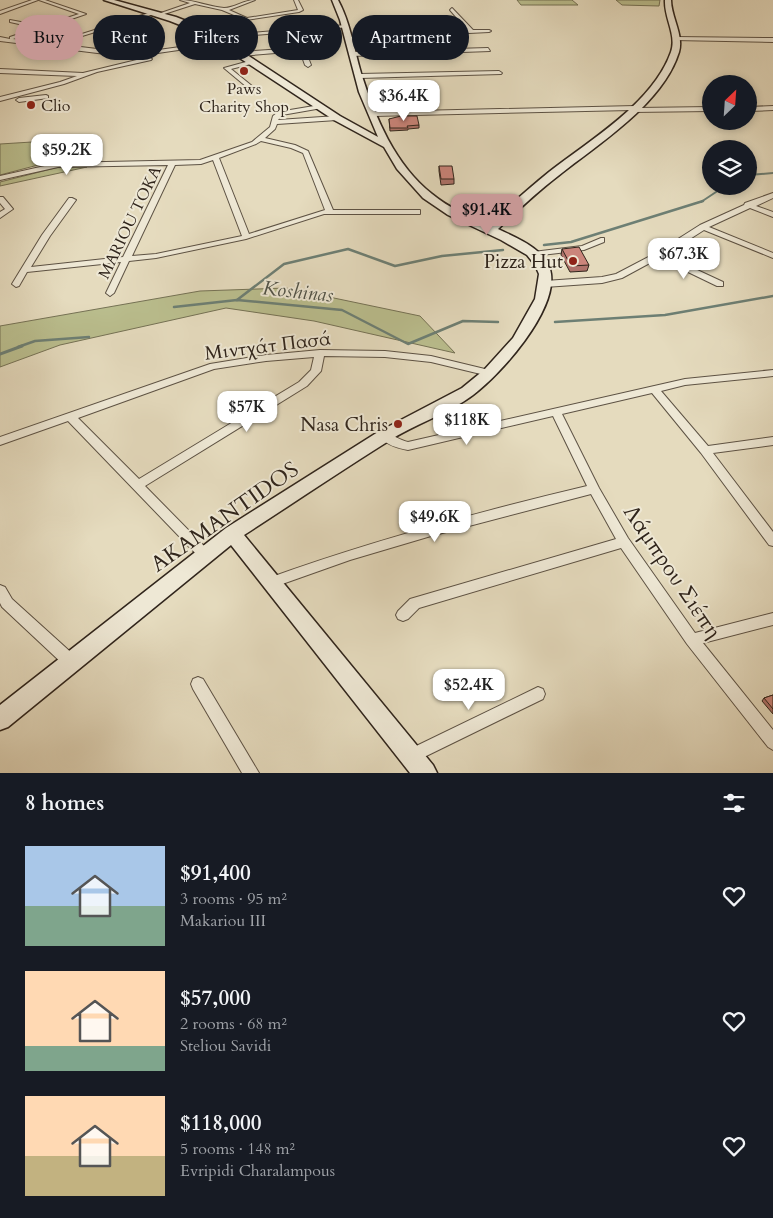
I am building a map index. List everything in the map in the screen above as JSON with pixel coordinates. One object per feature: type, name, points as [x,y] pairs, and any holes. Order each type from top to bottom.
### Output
[{"type":"main road","points":[[109,0],[175,19]]},
{"type":"main road","points":[[335,0],[346,26],[352,54]]},
{"type":"main road","points":[[490,231],[504,217],[634,109],[665,69],[675,52],[676,39],[668,14],[668,0]]},
{"type":"main road","points":[[250,60],[337,118],[386,145]]},
{"type":"main road","points":[[354,60],[376,128],[386,145],[421,190],[438,204],[466,220],[516,242],[534,254],[543,268],[545,284]]},
{"type":"main road","points":[[355,128],[376,128]]},
{"type":"main road","points":[[466,220],[485,223],[504,217]]},
{"type":"main road","points":[[504,217],[503,226],[516,242]]},
{"type":"main road","name":"AKAMANTIDOS","points":[[0,719],[232,533],[384,436],[467,392],[490,373],[519,340],[542,299],[545,284]]},
{"type":"main road","points":[[232,533],[426,773]]},
{"type":"street","points":[[0,13],[36,0]]},
{"type":"street","points":[[41,0],[84,14],[81,15]]},
{"type":"street","points":[[182,0],[226,10],[240,19],[252,19],[299,11],[301,10],[296,0]]},
{"type":"street","points":[[226,10],[253,0]]},
{"type":"street","points":[[83,35],[195,3]]},
{"type":"street","points":[[452,9],[472,32]]},
{"type":"street","points":[[342,26],[346,26]]},
{"type":"street","points":[[349,38],[489,31]]},
{"type":"street","points":[[10,39],[15,37]]},
{"type":"street","points":[[0,39],[15,40]]},
{"type":"street","points":[[676,39],[773,40]]},
{"type":"street","points":[[469,51],[488,50]]},
{"type":"street","points":[[1,99],[144,60]]},
{"type":"street","points":[[306,60],[308,66]]},
{"type":"street","points":[[250,87],[227,68],[253,62]]},
{"type":"street","points":[[0,71],[88,74]]},
{"type":"street","points":[[360,76],[499,73]]},
{"type":"street","points":[[1,99],[21,100],[46,96]]},
{"type":"street","points":[[0,178],[58,165],[172,164],[193,163],[216,158],[251,145],[261,139],[273,128],[276,116],[280,113],[320,107]]},
{"type":"street","points":[[758,109],[773,108]]},
{"type":"street","points":[[373,114],[702,109]]},
{"type":"street","points":[[274,122],[337,118]]},
{"type":"street","points":[[261,139],[293,146],[306,152],[330,212]]},
{"type":"street","points":[[216,158],[246,237]]},
{"type":"street","name":"MARIOU TOKA","points":[[110,292],[172,164]]},
{"type":"street","points":[[545,284],[610,279],[659,256],[703,227],[729,217],[748,205],[773,195]]},
{"type":"street","points":[[0,199],[9,209],[0,216]]},
{"type":"street","points":[[16,284],[46,235],[72,200]]},
{"type":"street","points":[[748,205],[773,215]]},
{"type":"street","points":[[25,270],[125,260],[246,237],[316,214],[330,212],[417,212]]},
{"type":"street","points":[[703,227],[773,256]]},
{"type":"street","points":[[534,254],[584,248],[602,240]]},
{"type":"street","points":[[659,256],[720,284]]},
{"type":"street","points":[[137,486],[303,384],[316,372],[320,353]]},
{"type":"street","name":"Μιντχάτ Πασά","points":[[0,441],[213,366],[320,353],[385,354],[422,358],[490,373]]},
{"type":"street","points":[[384,436],[398,444],[408,446],[685,382],[773,373]]},
{"type":"street","points":[[654,389],[768,525],[773,541]]},
{"type":"street","name":"Λάμπρου Σιέπη","points":[[556,412],[594,489],[624,542],[692,640],[773,742]]},
{"type":"street","points":[[70,416],[204,554]]},
{"type":"street","points":[[705,450],[773,441]]},
{"type":"street","points":[[271,583],[370,548],[488,514],[594,489]]},
{"type":"street","points":[[403,615],[415,603],[624,542]]},
{"type":"street","points":[[0,591],[3,606],[70,661]]},
{"type":"street","points":[[692,640],[773,619]]},
{"type":"street","points":[[198,684],[251,773]]},
{"type":"street","points":[[413,755],[538,694]]},
{"type":"green space","points":[[517,0],[572,0],[578,5],[521,5]]},
{"type":"green space","points":[[616,0],[660,0],[659,6],[622,5]]},
{"type":"green space","points":[[48,141],[61,159],[0,175],[0,144]]},
{"type":"green space","points":[[59,167],[87,167],[0,186],[0,182]]},
{"type":"green space","points":[[286,288],[420,316],[455,353],[314,321],[226,308],[60,345],[0,367],[0,326],[200,291]]},
{"type":"building","points":[[401,116],[417,116],[419,125],[407,126],[408,128],[390,128],[389,119]]},
{"type":"building","points":[[439,166],[452,166],[454,179],[441,179]]},
{"type":"building","points":[[579,247],[589,265],[571,266],[562,249]]},
{"type":"building","points":[[773,695],[773,709],[764,698]]},
{"type":"waterway","points":[[757,174],[773,173]]},
{"type":"waterway","points":[[702,201],[712,195]]},
{"type":"waterway","points":[[544,245],[571,242],[702,201]]},
{"type":"waterway","points":[[237,300],[284,264],[348,249],[395,266],[442,256],[503,250]]},
{"type":"waterway","name":"Koshinas","points":[[555,322],[665,315],[773,296]]},
{"type":"waterway","name":"Koshinas","points":[[174,307],[237,300]]},
{"type":"waterway","name":"Koshinas","points":[[237,300],[342,310],[408,344],[463,321],[498,322]]},
{"type":"waterway","name":"Koshinas","points":[[18,347],[35,341],[89,337]]},
{"type":"waterway","name":"Koshinas","points":[[0,354],[22,346]]},
{"type":"place","name":"Paws Charity Shop","points":[[244,71]]},
{"type":"place","name":"Clio","points":[[31,105]]},
{"type":"place","name":"Pizza Hut","points":[[573,261]]},
{"type":"place","name":"Nasa Chris","points":[[398,424]]}]
